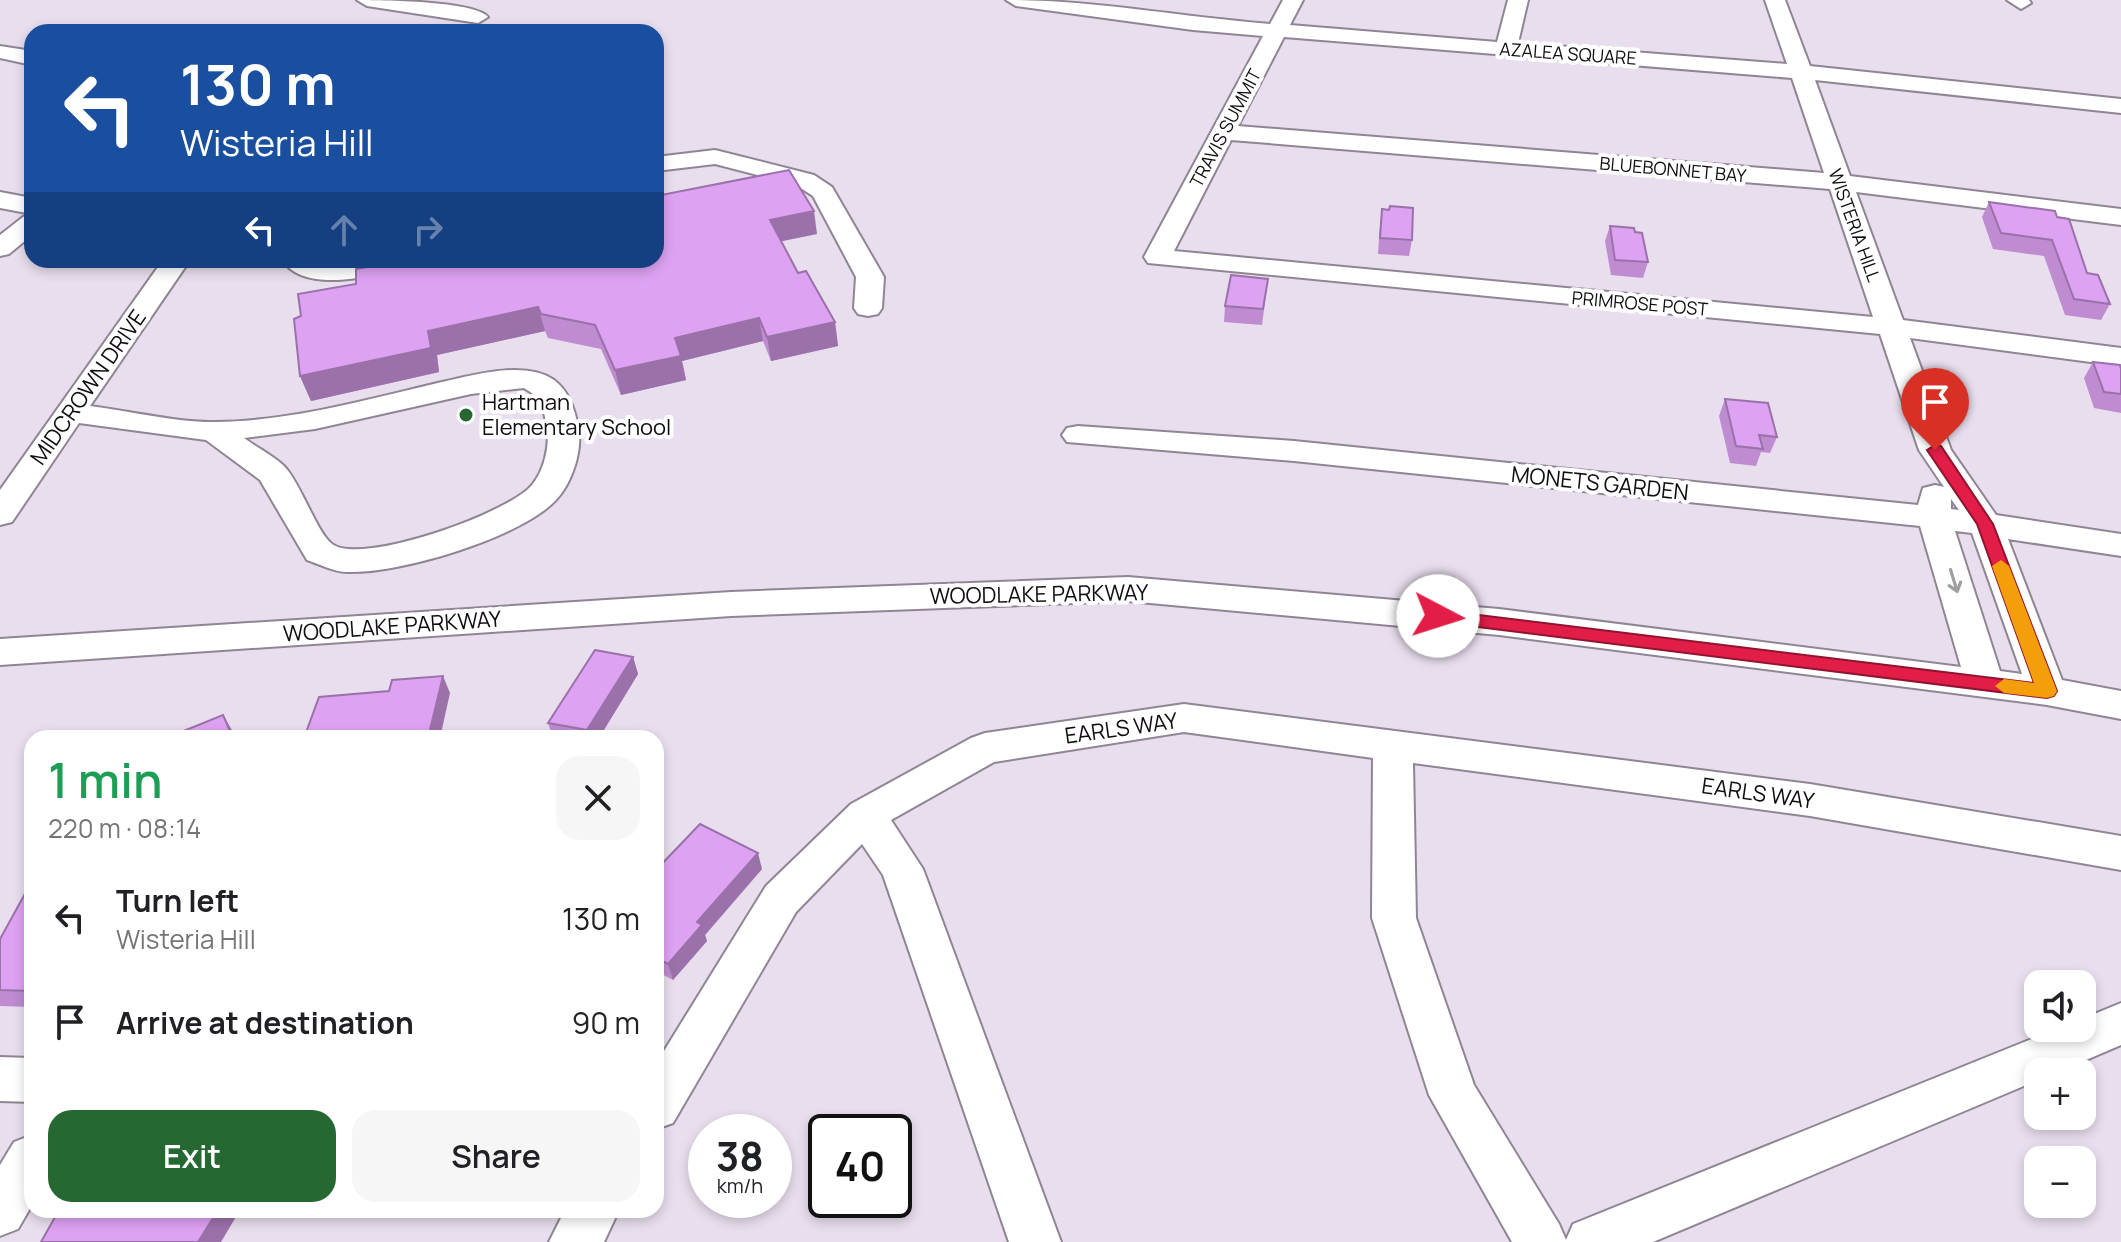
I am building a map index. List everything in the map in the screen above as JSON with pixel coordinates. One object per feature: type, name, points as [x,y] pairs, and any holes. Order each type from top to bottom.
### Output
[{"type":"street","points":[[367,0],[478,17]]},
{"type":"street","name":"AZALEA SQUARE","points":[[1016,0],[1275,32],[1801,72],[2121,106]]},
{"type":"street","name":"TRAVIS SUMMIT","points":[[1157,257],[1293,0]]},
{"type":"street","points":[[1506,49],[1518,0]]},
{"type":"street","name":"WISTERIA HILL","points":[[1775,0],[1935,450],[1985,524],[2047,691]]},
{"type":"street","points":[[467,24],[497,6]]},
{"type":"street","points":[[0,52],[24,56]]},
{"type":"street","name":"BLUEBONNET BAY","points":[[1224,132],[1839,183],[2121,217]]},
{"type":"street","points":[[664,163],[715,157],[805,180],[823,192],[870,277],[868,308]]},
{"type":"street","points":[[0,200],[24,204]]},
{"type":"street","points":[[0,248],[24,228]]},
{"type":"street","name":"PRIMROSE POST","points":[[1157,257],[1892,327],[2121,357]]},
{"type":"street","name":"MIDCROWN DRIVE","points":[[0,514],[171,268]]},
{"type":"street","points":[[305,268],[309,271],[341,273],[366,268]]},
{"type":"street","points":[[71,413],[215,432],[315,420],[471,385],[529,379],[546,388],[559,406],[564,434],[561,460],[544,493],[522,508],[472,534],[392,557],[345,561],[319,552],[273,474],[215,432]]},
{"type":"street","name":"MONETS GARDEN","points":[[1078,435],[1294,451],[1934,517],[2121,545]]},
{"type":"street","name":"WISTERIA HILL","points":[[1935,450],[1934,517],[1985,684]]},
{"type":"street","name":"WOODLAKE PARKWAY","points":[[0,652],[731,604],[1128,589],[1499,622],[2047,691],[2121,705]]},
{"type":"street","name":"EARLS WAY","points":[[664,1094],[781,899],[865,815],[985,748],[1184,718],[1810,800],[2121,853]]},
{"type":"street","points":[[1393,746],[1394,918],[1453,1095],[1541,1242]]},
{"type":"street","points":[[865,815],[902,869],[1035,1242]]},
{"type":"street","points":[[1591,1242],[2121,1024]]},
{"type":"street","points":[[0,1079],[24,1080]]},
{"type":"street","points":[[0,1211],[24,1172]]},
{"type":"street","points":[[575,1242],[589,1218]]},
{"type":"building","name":"Hartman Elementary School","points":[[789,170],[814,211],[770,220],[798,273],[806,271],[835,322],[767,337],[759,318],[675,338],[681,356],[615,370],[595,325],[541,314],[538,307],[428,331],[431,348],[300,376],[294,319],[301,316],[298,294],[356,284],[356,269],[362,268],[664,268],[664,194]]},
{"type":"building","points":[[1989,202],[2055,211],[2057,217],[2069,219],[2087,273],[2098,275],[2110,304],[2074,299],[2052,240],[2001,233]]},
{"type":"building","points":[[1390,206],[1413,208],[1412,240],[1380,238],[1382,209],[1389,210]]},
{"type":"building","points":[[1610,226],[1634,228],[1635,232],[1642,233],[1648,262],[1615,260]]},
{"type":"building","points":[[1231,275],[1268,279],[1263,309],[1225,306]]},
{"type":"building","points":[[2093,362],[2120,365],[2121,394],[2104,392]]},
{"type":"building","points":[[1725,399],[1768,403],[1777,437],[1759,435],[1763,449],[1736,446]]},
{"type":"building","points":[[595,650],[633,657],[587,730],[548,723]]},
{"type":"building","points":[[443,676],[430,730],[307,730],[319,697],[389,691],[392,680]]},
{"type":"building","points":[[223,715],[230,730],[186,730]]},
{"type":"building","points":[[700,824],[758,853],[697,922],[702,925],[668,964],[664,962],[664,862]]},
{"type":"building","points":[[24,896],[24,991],[0,990],[0,939]]},
{"type":"building","points":[[54,1218],[213,1218],[198,1242],[41,1242]]},
{"type":"slow traffic","points":[[2001,566],[2047,691],[2004,686]]},
{"type":"place","name":"Hartman Elementary School","points":[[466,415]]},
{"type":"route","points":[[1438,616],[2047,691],[1985,524],[1935,450]]}]
